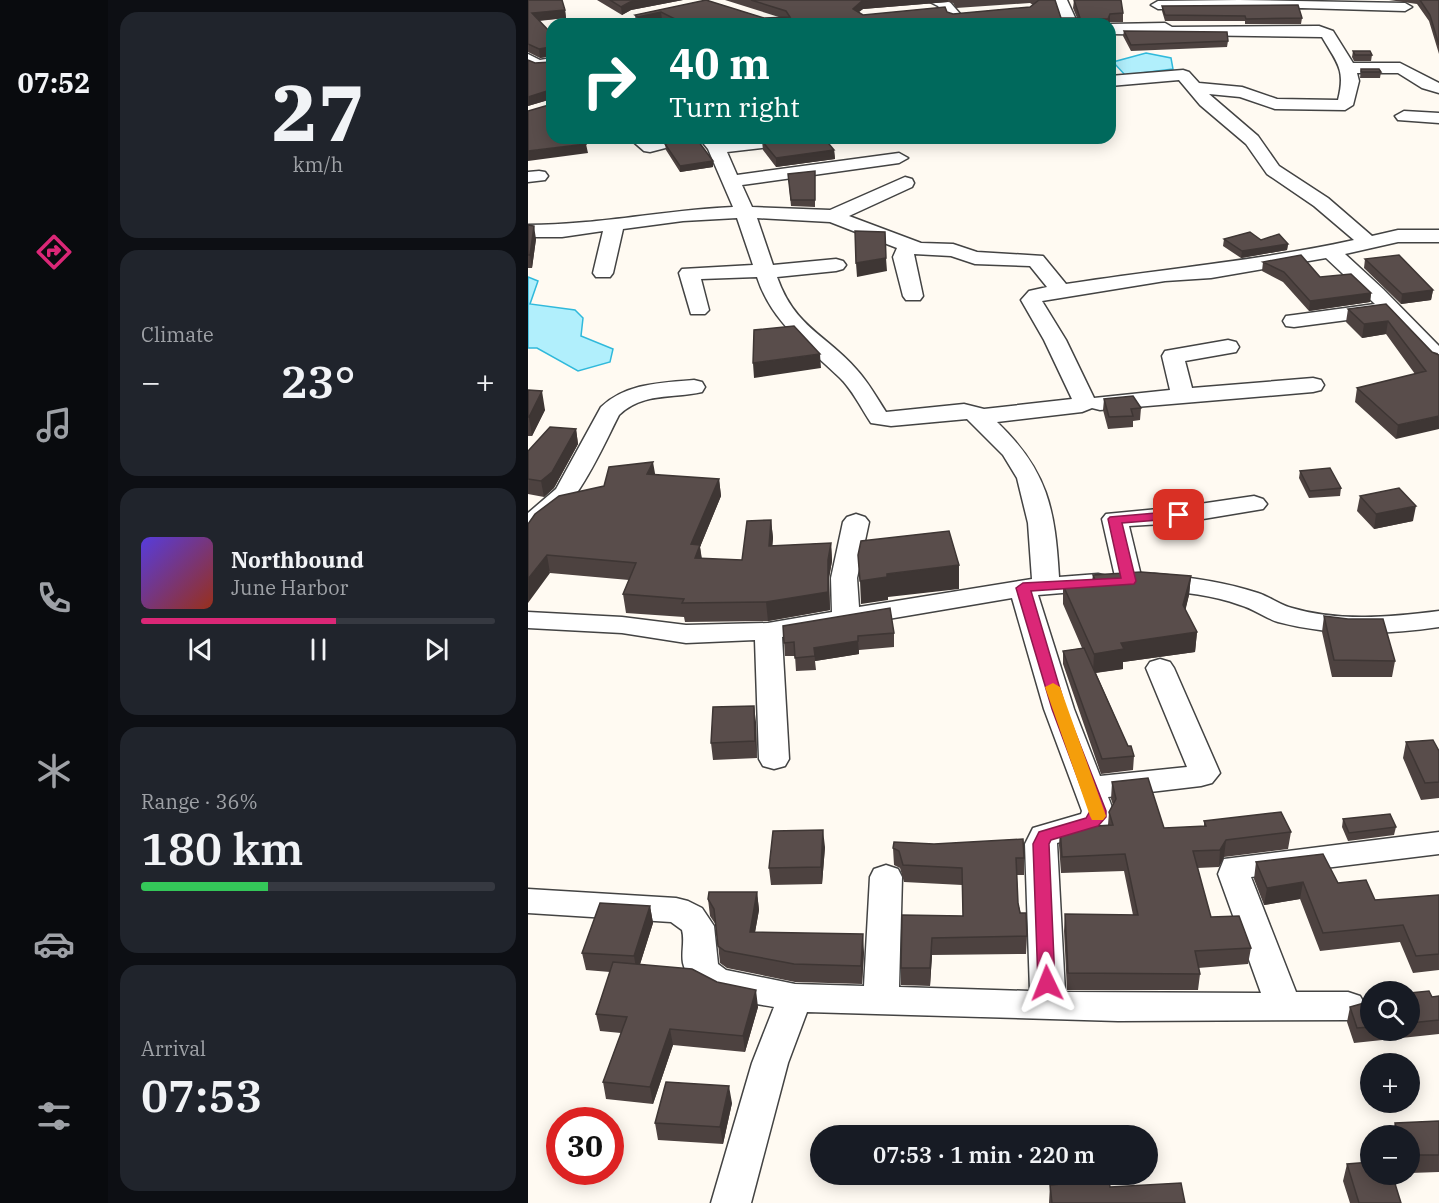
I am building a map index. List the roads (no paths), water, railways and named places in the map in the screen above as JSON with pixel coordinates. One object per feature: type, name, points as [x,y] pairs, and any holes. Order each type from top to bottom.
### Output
[{"type":"street","points":[[1060,0],[1068,18]]},
{"type":"street","points":[[1300,2],[1319,31]]},
{"type":"street","points":[[1167,34],[1157,3],[1378,3],[1405,7]]},
{"type":"street","points":[[929,5],[954,16],[975,14]]},
{"type":"street","points":[[1116,30],[1167,34],[1319,31],[1328,34],[1348,69],[1351,81],[1345,105],[1275,104],[1242,92],[1195,88]]},
{"type":"street","points":[[1348,69],[1400,68],[1407,70],[1421,82],[1439,88]]},
{"type":"street","points":[[1116,80],[1181,69],[1206,101],[1252,140],[1273,170],[1321,202],[1369,243]]},
{"type":"street","points":[[1404,116],[1439,117]]},
{"type":"street","points":[[646,144],[650,147],[664,144]]},
{"type":"street","points":[[712,144],[745,212],[773,295],[800,332],[849,374],[879,418],[891,419],[964,411],[975,413],[1022,465],[1032,490],[1043,534],[1035,587],[1059,709],[1098,811],[1098,817],[1092,822],[1044,836],[1041,844],[1048,1005]]},
{"type":"street","points":[[731,181],[899,158]]},
{"type":"street","points":[[833,216],[905,183]]},
{"type":"street","points":[[528,231],[562,231],[683,215],[745,212],[833,216],[908,246],[953,250],[975,258],[1035,260],[1062,292]]},
{"type":"street","points":[[603,273],[614,224]]},
{"type":"street","points":[[1084,403],[1055,340],[1031,300],[1036,295],[1165,274],[1211,272],[1330,251],[1398,236],[1439,236]]},
{"type":"street","points":[[908,246],[903,257],[913,296]]},
{"type":"street","points":[[1330,251],[1439,359]]},
{"type":"street","points":[[698,310],[689,273],[765,271],[836,265]]},
{"type":"street","points":[[1294,321],[1390,308]]},
{"type":"street","points":[[1183,396],[1173,356],[1228,347]]},
{"type":"street","points":[[979,417],[1084,403],[1313,385]]},
{"type":"street","points":[[528,526],[566,494],[617,404],[634,394],[694,387]]},
{"type":"street","points":[[1129,581],[1115,519],[1179,515],[1254,504]]},
{"type":"street","points":[[846,618],[844,578],[856,531],[856,522]]},
{"type":"street","points":[[530,626],[622,625],[686,634],[768,631],[1035,587],[1129,581],[1191,584],[1250,599],[1285,616],[1345,625],[1400,625],[1439,619]]},
{"type":"street","points":[[768,631],[774,759]]},
{"type":"street","points":[[1089,788],[1205,773],[1160,668]]},
{"type":"street","points":[[1284,1007],[1234,874],[1235,867],[1439,843]]},
{"type":"street","points":[[881,999],[886,877]]},
{"type":"street","points":[[528,901],[676,910],[690,915],[700,927],[700,969],[704,976],[716,981],[795,998],[1048,1005],[1348,1006]]},
{"type":"street","points":[[731,1203],[770,1063],[795,998]]},
{"type":"water","points":[[1146,53],[1171,58],[1173,69],[1125,75],[1116,65],[1116,61]]},
{"type":"water","points":[[528,277],[538,281],[530,304],[575,310],[583,318],[581,336],[613,349],[610,362],[578,371],[537,348],[528,348]]}]
